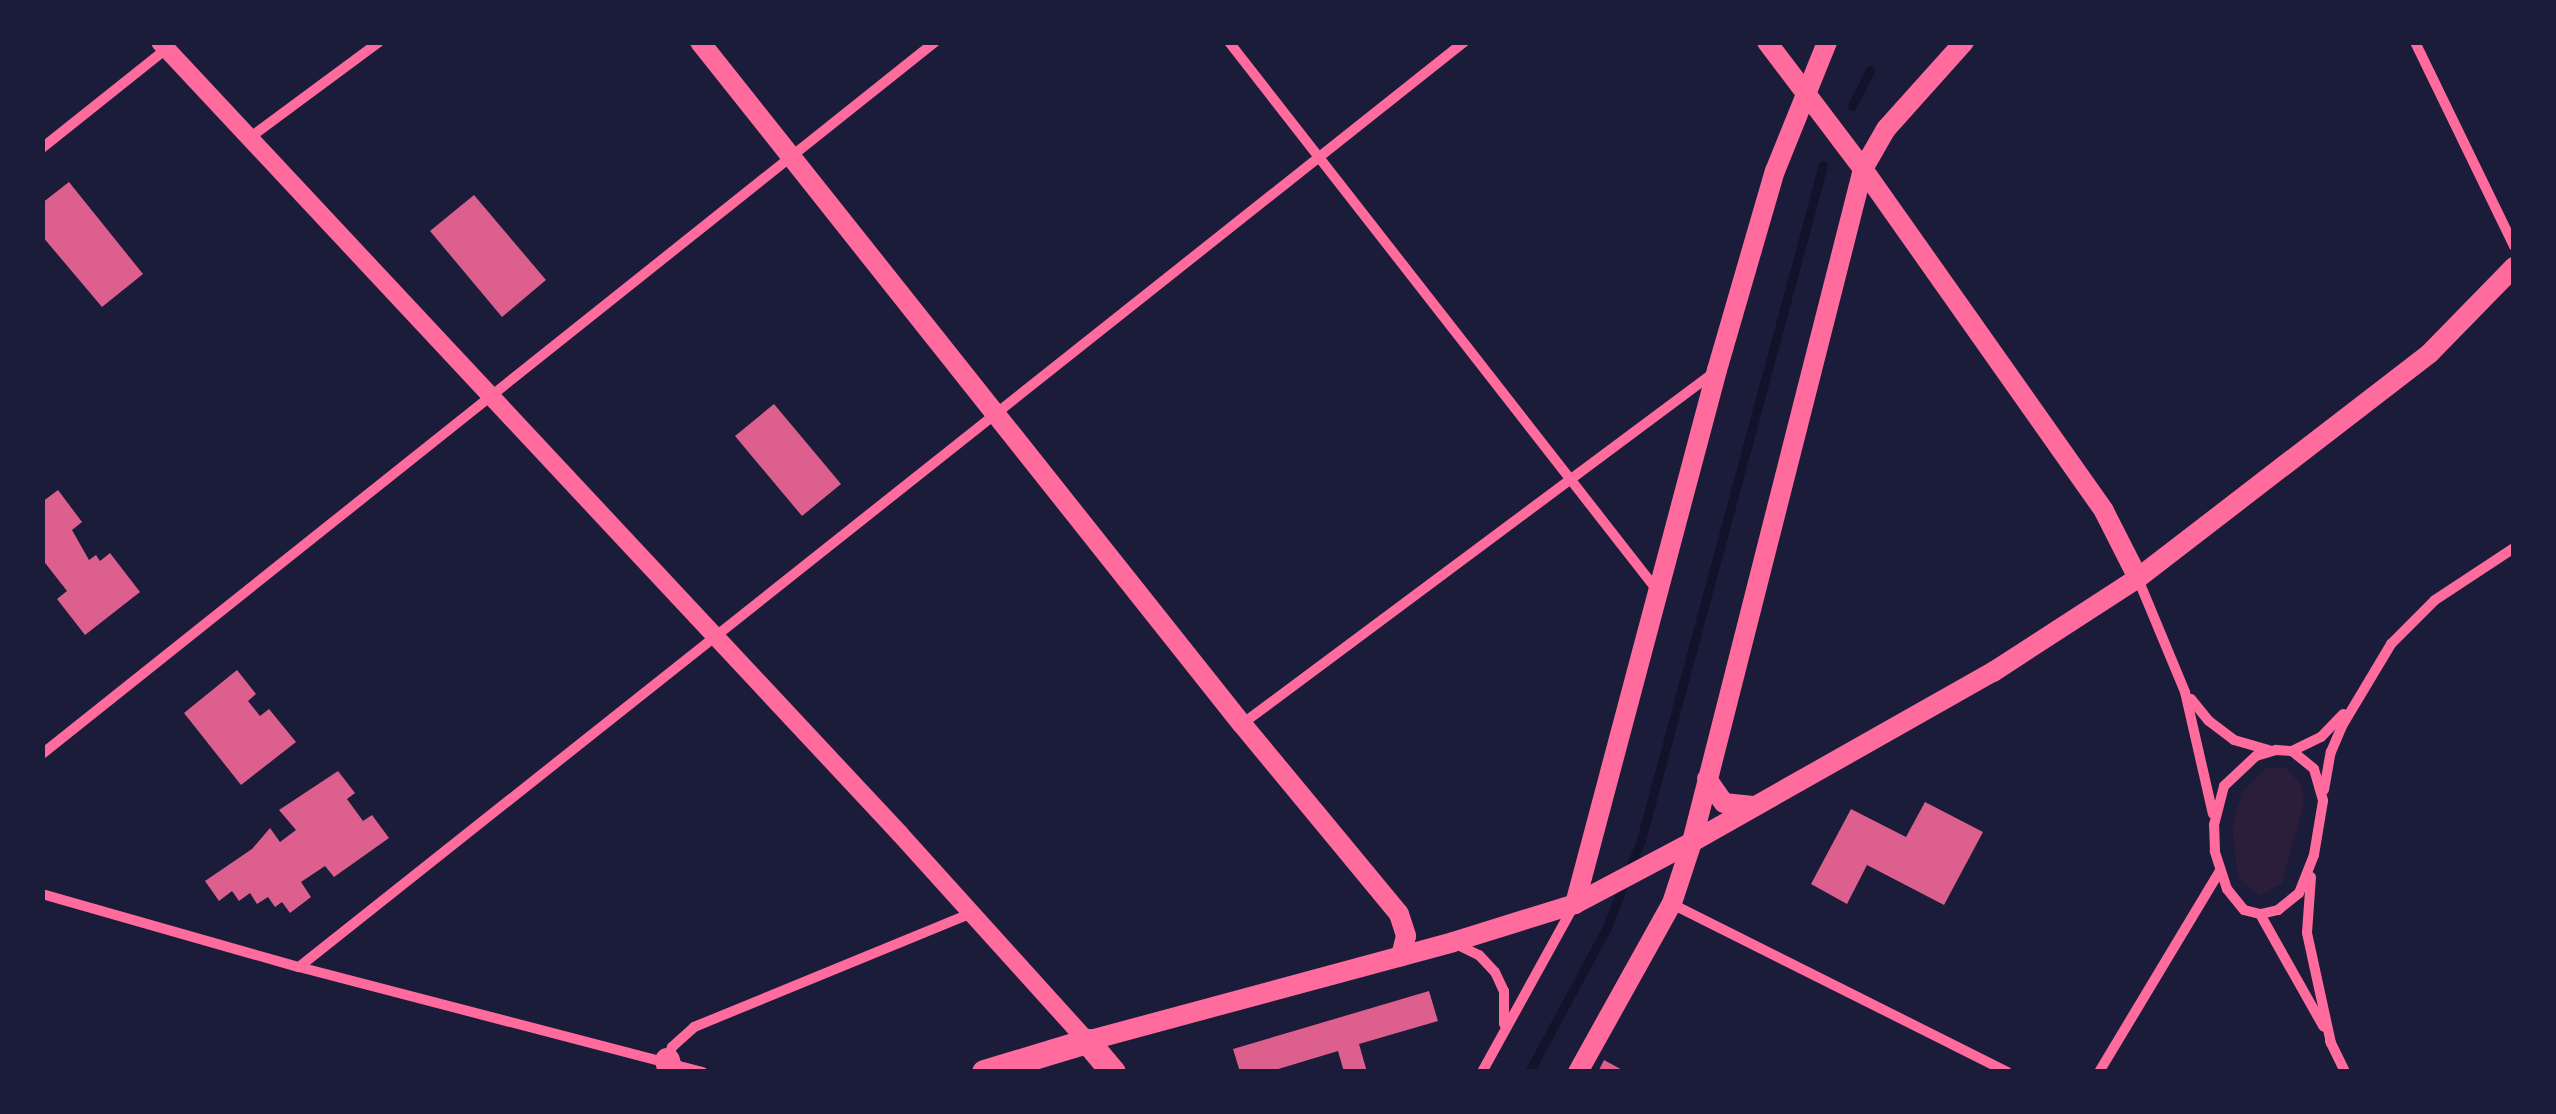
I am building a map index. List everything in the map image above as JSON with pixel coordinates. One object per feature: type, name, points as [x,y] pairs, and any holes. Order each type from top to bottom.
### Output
[{"type":"main road","points":[[700,42],[1242,724],[1399,914],[1406,936],[1401,956]]},
{"type":"main road","points":[[1766,42],[1863,169],[2104,511],[2138,578]]},
{"type":"main road","points":[[1575,904],[1716,370],[1775,171],[1827,42]]},
{"type":"main road","points":[[1578,1072],[1672,904],[1692,842],[1863,169],[1886,129],[1964,42]]},
{"type":"main road","points":[[984,1072],[1453,942],[1575,904],[1993,672],[2138,578],[2430,354],[2514,267]]},
{"type":"main road","points":[[1706,779],[1724,803],[1755,806]]},
{"type":"main road","points":[[1086,1041],[1113,1072]]},
{"type":"street","points":[[248,139],[379,42]]},
{"type":"street","points":[[42,754],[935,42]]},
{"type":"street","points":[[1229,42],[1656,589]]},
{"type":"street","points":[[299,968],[993,412],[1464,42]]},
{"type":"street","points":[[2414,42],[2514,246]]},
{"type":"street","points":[[42,148],[163,46],[973,913],[1086,1041]]},
{"type":"street","points":[[1242,724],[1716,370]]},
{"type":"street","points":[[2332,1043],[2307,933],[2314,855],[2331,752],[2392,644],[2435,600],[2514,548]]},
{"type":"street","points":[[2138,578],[2185,692],[2220,871],[2238,904],[2260,914],[2346,1072]]},
{"type":"street","points":[[2185,692],[2209,721],[2234,740],[2292,751],[2321,737],[2364,691]]},
{"type":"street","points":[[2214,825],[2224,786],[2256,756],[2276,750]]},
{"type":"street","points":[[2292,751],[2314,768],[2323,801]]},
{"type":"street","points":[[2260,914],[2278,910],[2299,893],[2314,855]]},
{"type":"street","points":[[2098,1072],[2220,871]]},
{"type":"street","points":[[42,894],[299,968],[668,1066],[704,1072]]},
{"type":"street","points":[[1482,1072],[1575,904]]},
{"type":"street","points":[[1672,904],[2008,1072]]},
{"type":"street","points":[[668,1066],[672,1048],[694,1027],[973,913]]},
{"type":"street","points":[[1453,942],[1479,955],[1494,972],[1507,1012],[1501,1039]]},
{"type":"shaded area","points":[[2266,768],[2287,768],[2302,787],[2304,803],[2282,883],[2259,896],[2238,878],[2232,825],[2243,791]]},
{"type":"building","points":[[69,182],[143,274],[102,307],[42,236],[42,203]]},
{"type":"building","points":[[474,195],[546,280],[502,317],[430,231]]},
{"type":"building","points":[[774,404],[841,484],[802,516],[735,436]]},
{"type":"building","points":[[58,490],[82,522],[72,530],[89,560],[96,555],[100,561],[110,553],[140,592],[85,635],[57,599],[67,591],[42,559],[42,502]]},
{"type":"building","points":[[237,670],[256,694],[248,701],[260,716],[269,709],[296,742],[241,785],[184,713]]},
{"type":"building","points":[[338,771],[355,793],[347,799],[363,821],[372,815],[389,838],[334,877],[325,866],[301,882],[311,897],[290,913],[282,902],[275,907],[268,897],[257,904],[250,893],[239,901],[232,891],[219,901],[205,881],[252,849],[270,828],[280,842],[296,830],[279,810]]},
{"type":"building","points":[[1925,802],[1983,832],[1944,905],[1867,865],[1847,904],[1811,884],[1851,809],[1906,837]]},
{"type":"building","points":[[1429,991],[1438,1021],[1359,1044],[1367,1072],[1344,1072],[1338,1051],[1268,1072],[1240,1072],[1233,1049]]},
{"type":"building","points":[[1604,1060],[1626,1072],[1598,1072]]},
{"type":"waterway","points":[[1852,106],[1870,70]]},
{"type":"waterway","points":[[1529,1072],[1607,927],[1641,840],[1823,165]]}]
